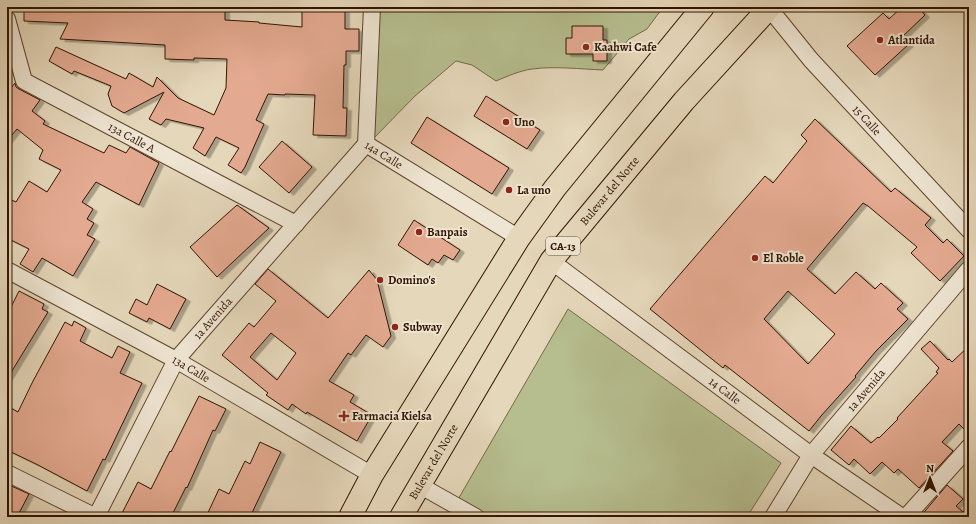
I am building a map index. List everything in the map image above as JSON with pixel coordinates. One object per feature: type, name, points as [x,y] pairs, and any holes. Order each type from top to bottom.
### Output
[{"type":"highway","points":[[350,517],[372,475],[519,238],[551,194],[699,8]]},
{"type":"highway","name":"Bulevar del Norte","points":[[401,517],[551,261],[684,101],[769,8]]},
{"type":"highway","points":[[358,517],[366,499],[448,364],[485,309],[559,184]]},
{"type":"street","name":"14a Calle","points":[[372,7],[366,144],[519,238]]},
{"type":"street","name":"15 Calle","points":[[769,8],[811,60],[969,230]]},
{"type":"street","name":"13a Calle A","points":[[7,19],[24,81],[296,224]]},
{"type":"street","name":"1a Avenida","points":[[96,517],[176,360],[366,144]]},
{"type":"street","name":"14 Calle","points":[[551,261],[811,455],[902,517]]},
{"type":"street","name":"13a Calle","points":[[7,270],[176,360],[372,475]]},
{"type":"street","name":"1a Avenida","points":[[773,517],[811,455],[969,270]]},
{"type":"street","points":[[906,517],[969,447]]},
{"type":"street","points":[[7,473],[96,517]]},
{"type":"street","points":[[419,485],[476,517]]},
{"type":"green space","points":[[379,7],[571,7],[661,10],[647,29],[629,39],[603,70],[540,68],[523,71],[496,81],[472,65],[456,61],[415,96],[371,141]]},
{"type":"green space","points":[[568,309],[781,463],[747,517],[470,517],[453,508]]},
{"type":"building","points":[[24,7],[225,7],[225,20],[302,27],[302,10],[345,10],[345,29],[359,29],[359,51],[346,51],[346,65],[344,65],[343,108],[347,108],[346,136],[313,135],[315,95],[268,94],[256,120],[264,124],[241,173],[228,165],[239,148],[216,137],[205,156],[193,148],[204,128],[166,119],[161,125],[149,119],[164,92],[124,113],[112,106],[108,94],[111,86],[74,71],[72,74],[49,61],[56,47],[126,79],[129,73],[153,87],[157,77],[178,98],[214,115],[226,88],[227,59],[165,59],[165,45],[60,39],[68,23],[24,21]]},
{"type":"building","name":"Atlantida","points":[[902,7],[918,7],[925,15],[902,37],[909,44],[875,75],[847,46],[883,13],[889,19]]},
{"type":"building","name":"Kaahwi Cafe","points":[[572,26],[603,26],[603,40],[607,40],[607,61],[593,61],[593,54],[566,54],[566,38],[572,38]]},
{"type":"building","points":[[15,83],[16,87],[40,100],[32,111],[45,121],[43,124],[104,153],[109,145],[126,153],[130,147],[159,163],[139,205],[96,182],[82,202],[93,209],[87,219],[94,223],[87,235],[95,239],[73,276],[42,258],[33,272],[20,264],[29,249],[7,238],[7,198],[16,202],[29,181],[47,192],[61,170],[39,159],[43,150],[17,129],[7,141],[7,93]]},
{"type":"building","name":"Uno","points":[[486,96],[540,130],[527,149],[474,116]]},
{"type":"building","points":[[427,117],[509,168],[492,194],[411,143]]},
{"type":"building","points":[[815,119],[891,192],[895,188],[931,218],[925,225],[943,243],[947,239],[964,256],[940,281],[911,253],[917,247],[863,203],[807,269],[835,294],[856,272],[875,289],[881,283],[903,303],[897,309],[908,319],[876,351],[855,376],[856,377],[809,431],[725,365],[723,368],[650,309],[765,176],[773,183],[807,141],[801,135]],"holes":[[[788,291],[835,334],[808,364],[764,319]]]},
{"type":"building","points":[[282,141],[312,167],[289,193],[259,167]]},
{"type":"building","points":[[237,205],[269,228],[217,277],[190,247]]},
{"type":"building","name":"Banpais","points":[[414,220],[460,250],[453,260],[444,255],[438,263],[432,259],[428,265],[398,245]]},
{"type":"building","points":[[268,269],[328,318],[369,270],[377,280],[391,336],[383,347],[366,335],[351,355],[348,353],[329,381],[354,395],[350,402],[372,415],[357,441],[307,412],[306,414],[292,404],[288,410],[266,395],[268,393],[222,355],[249,323],[254,327],[276,301],[255,284]],"holes":[[[271,333],[296,353],[277,380],[250,357]]]},
{"type":"building","points":[[157,284],[186,299],[170,329],[149,318],[147,322],[129,313],[136,299],[147,305]]},
{"type":"building","points":[[19,291],[44,304],[42,309],[48,312],[7,379],[7,315]]},
{"type":"building","points":[[74,321],[86,328],[80,341],[112,358],[118,346],[130,352],[120,373],[142,383],[105,460],[103,459],[87,491],[7,450],[7,406],[18,412],[65,322],[72,326]]},
{"type":"building","points":[[930,341],[948,360],[949,359],[952,362],[969,346],[969,434],[959,424],[942,442],[953,451],[919,488],[898,469],[894,473],[882,462],[870,474],[854,459],[849,465],[831,450],[851,426],[871,443],[878,437],[879,438],[898,419],[897,418],[938,373],[936,372],[939,368],[921,349]]},
{"type":"building","points":[[199,396],[226,409],[215,431],[213,430],[187,488],[186,487],[171,517],[120,517],[138,482],[151,489]]},
{"type":"building","points":[[260,442],[281,452],[250,517],[206,517],[219,489],[229,494],[245,461],[250,464]]},
{"type":"building","points":[[7,484],[29,494],[17,517],[7,517]]},
{"type":"building","points":[[947,485],[963,499],[956,506],[969,517],[920,517]]},
{"type":"place","name":"Atlantida","points":[[880,40]]},
{"type":"place","name":"Kaahwi Cafe","points":[[586,47]]},
{"type":"place","name":"Uno","points":[[506,122]]},
{"type":"place","name":"La uno","points":[[509,190]]},
{"type":"place","name":"Banpais","points":[[419,232]]},
{"type":"place","name":"El Roble","points":[[755,258]]},
{"type":"place","name":"Domino's","points":[[380,280]]},
{"type":"place","name":"Subway","points":[[395,327]]},
{"type":"place","name":"Farmacia Kielsa","points":[[344,416]]}]
